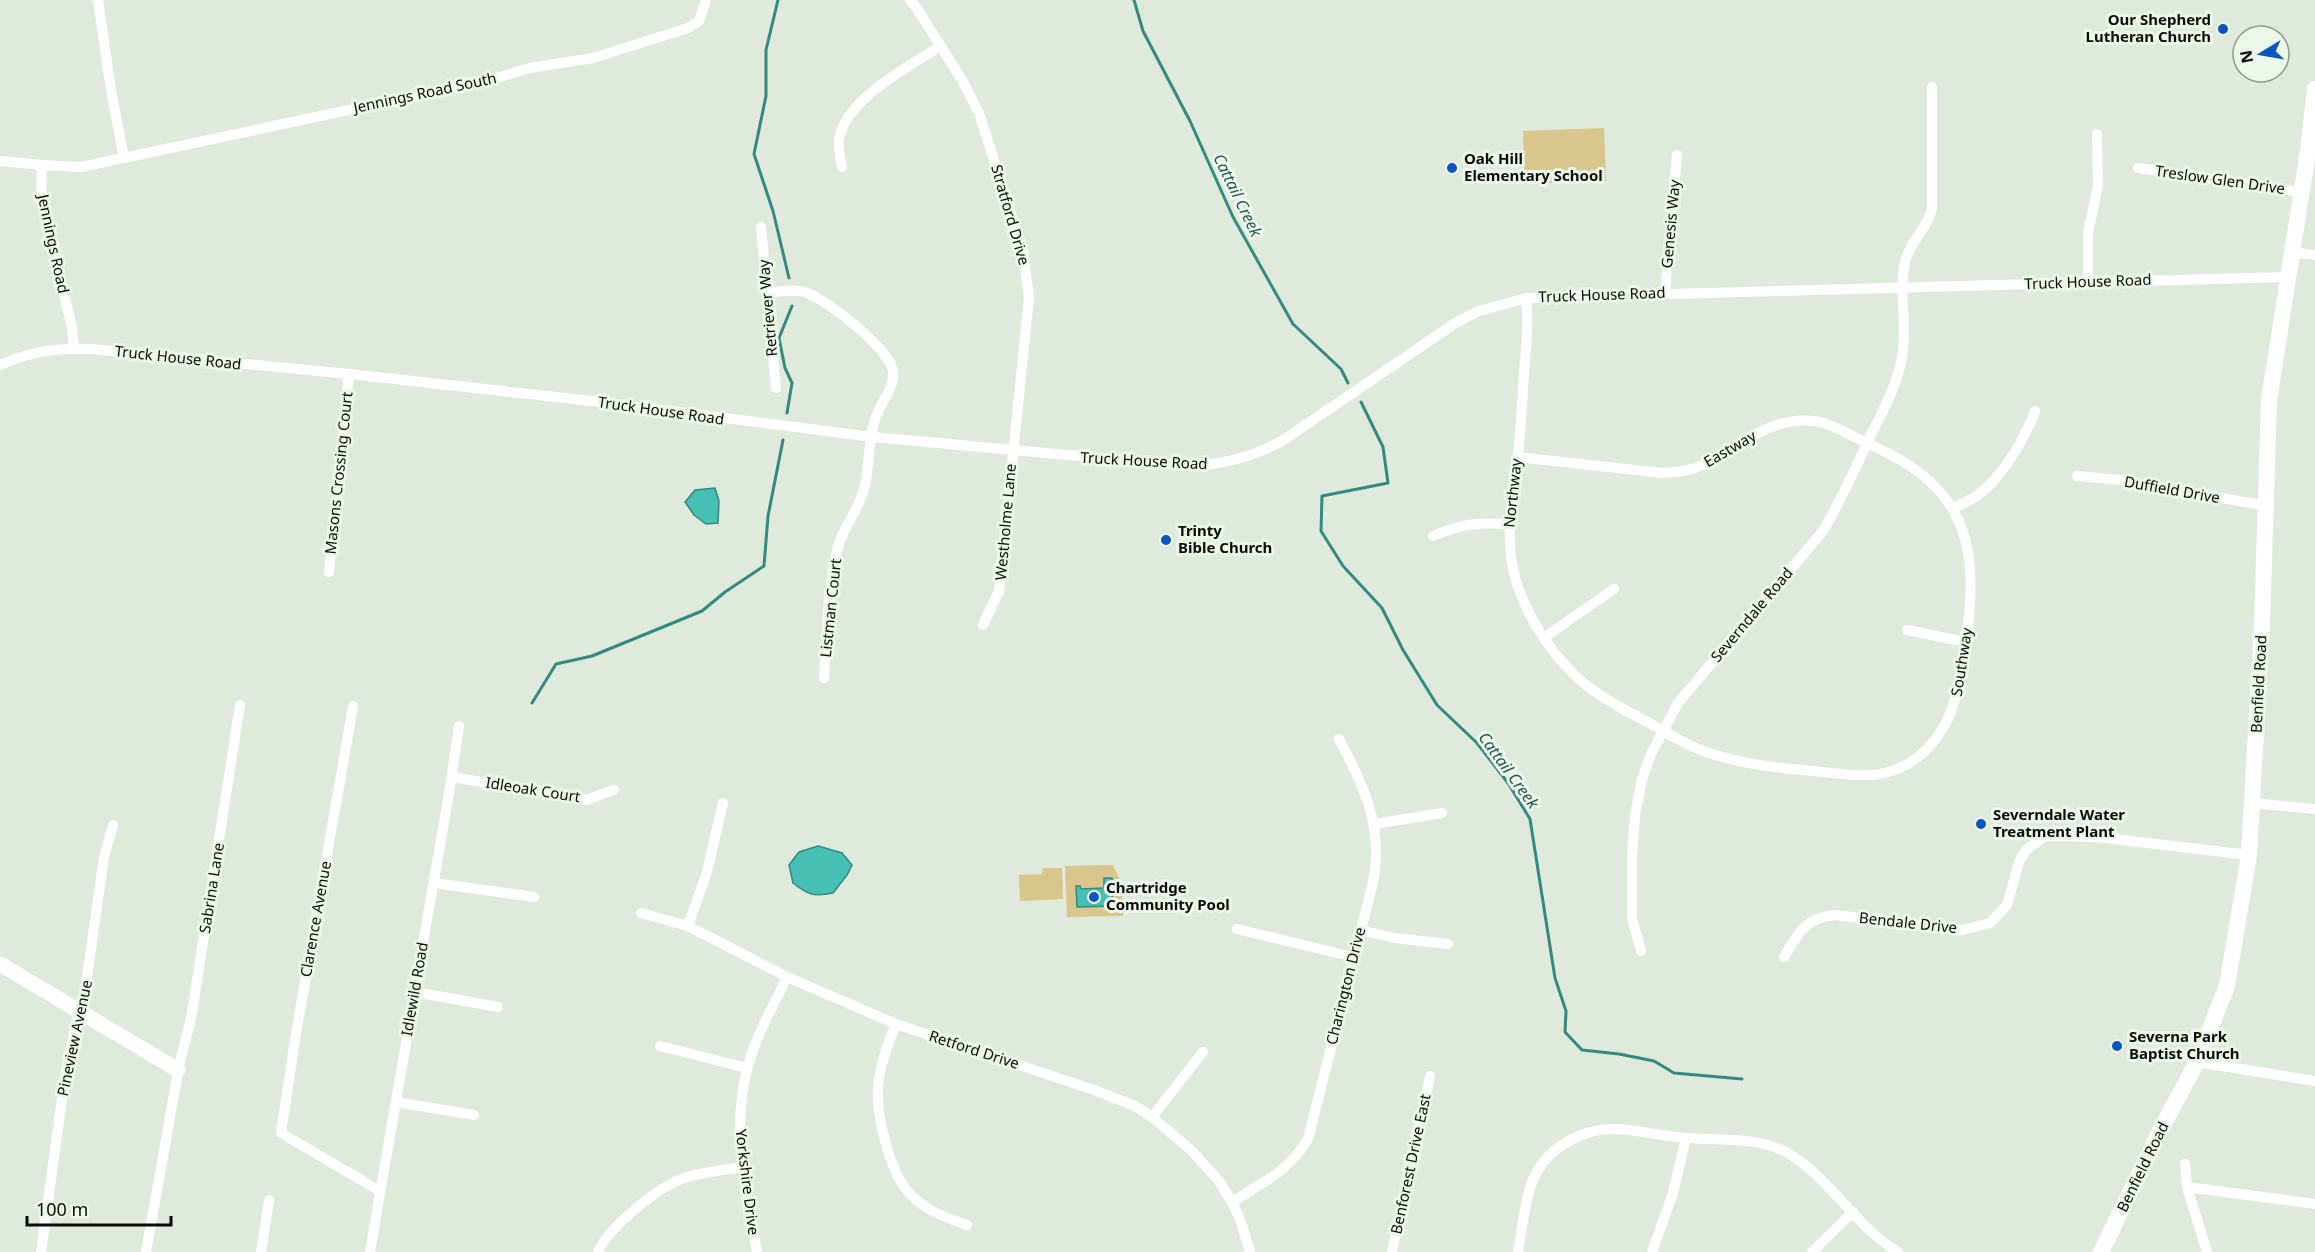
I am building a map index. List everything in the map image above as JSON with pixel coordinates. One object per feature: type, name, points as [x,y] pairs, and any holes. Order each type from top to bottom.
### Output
[{"type":"main road","name":"Benfield Road","points":[[2101,1252],[2162,1127],[2197,1062],[2227,986],[2249,855],[2267,506],[2269,400],[2315,89]]},
{"type":"street","points":[[0,161],[81,167],[124,158],[98,0]]},
{"type":"street","name":"Jennings Road South","points":[[124,158],[490,80],[530,68],[597,57],[688,28],[699,21],[706,0]]},
{"type":"street","name":"Stratford Drive","points":[[910,0],[962,80],[979,113],[1023,251],[1029,298],[1012,451]]},
{"type":"street","points":[[842,167],[839,140],[841,132],[858,105],[897,73],[941,46]]},
{"type":"street","name":"Severndale Road","points":[[1641,951],[1632,918],[1632,856],[1635,816],[1642,780],[1662,730],[1678,703],[1823,531],[1841,500],[1890,396],[1900,365],[1905,332],[1902,286],[1906,256],[1926,226],[1932,210],[1932,87]]},
{"type":"street","points":[[2088,282],[2088,233],[2098,194],[2097,134]]},
{"type":"street","name":"Genesis Way","points":[[1665,293],[1677,155]]},
{"type":"street","name":"Jennings Road","points":[[42,165],[41,200],[72,327],[74,348]]},
{"type":"street","name":"Treslow Glen Drive","points":[[2138,168],[2301,192]]},
{"type":"street","name":"Retriever Way","points":[[761,227],[776,388]]},
{"type":"street","points":[[2291,252],[2315,255]]},
{"type":"street","name":"Truck House Road","points":[[0,365],[41,351],[74,348],[172,356],[643,407],[872,436],[1189,466],[1225,464],[1266,450],[1454,324],[1476,312],[1526,298],[2287,277]]},
{"type":"street","name":"Listman Court","points":[[767,293],[806,292],[828,304],[887,356],[891,363],[892,386],[876,416],[865,486],[839,545],[834,566],[824,678]]},
{"type":"street","name":"Northway","points":[[1526,298],[1528,326],[1517,457],[1508,524],[1510,554],[1518,586],[1545,637],[1560,659],[1586,685],[1662,730]]},
{"type":"street","name":"Masons Crossing Court","points":[[329,572],[349,374]]},
{"type":"street","points":[[1953,509],[1978,495],[1993,479],[2020,446],[2035,411]]},
{"type":"street","name":"Eastway","points":[[1517,457],[1662,473],[1683,472],[1712,460],[1759,432],[1776,425],[1815,421],[1834,427],[1867,443]]},
{"type":"street","name":"Southway","points":[[1662,730],[1701,750],[1743,763],[1773,769],[1855,776],[1888,772],[1904,766],[1921,755],[1942,732],[1958,696],[1966,642],[1972,587],[1967,540],[1953,509],[1934,484],[1890,453],[1867,443]]},
{"type":"street","name":"Westholme Lane","points":[[983,625],[999,591],[1012,451]]},
{"type":"street","name":"Duffield Drive","points":[[2077,476],[2120,480],[2267,506]]},
{"type":"street","points":[[1433,536],[1466,524],[1480,522],[1508,524]]},
{"type":"street","points":[[1545,637],[1614,589]]},
{"type":"street","points":[[1906,630],[1966,642]]},
{"type":"street","name":"Sabrina Lane","points":[[146,1252],[178,1070],[195,995],[240,705]]},
{"type":"street","name":"Clarence Avenue","points":[[353,706],[281,1133],[380,1191]]},
{"type":"street","name":"Idlewild Road","points":[[370,1252],[459,726]]},
{"type":"street","name":"Charington Drive","points":[[1232,1202],[1284,1169],[1300,1152],[1308,1139],[1377,866],[1375,824],[1362,785],[1340,739]]},
{"type":"street","name":"Idleoak Court","points":[[452,777],[586,800],[614,790]]},
{"type":"street","points":[[688,926],[707,872],[723,803]]},
{"type":"street","points":[[2252,803],[2315,809]]},
{"type":"street","points":[[1375,824],[1442,813]]},
{"type":"street","name":"Pineview Avenue","points":[[41,1252],[65,1077],[79,1009],[86,991],[104,857],[112,825]]},
{"type":"street","name":"Bendale Drive","points":[[1784,957],[1806,925],[1824,916],[1835,915],[1963,930],[1990,923],[2007,905],[2019,862],[2026,850],[2045,836],[2097,837],[2249,855]]},
{"type":"street","points":[[434,883],[534,897]]},
{"type":"street","name":"Retford Drive","points":[[641,913],[688,926],[840,1002],[896,1024],[1097,1091],[1135,1106],[1152,1117],[1207,1166],[1232,1202],[1250,1252]]},
{"type":"street","points":[[1237,929],[1353,957]]},
{"type":"street","points":[[1360,930],[1395,938],[1448,944]]},
{"type":"street","points":[[0,964],[178,1070]]},
{"type":"street","name":"Yorkshire Drive","points":[[757,1252],[743,1167],[740,1113],[747,1068],[755,1043],[787,976]]},
{"type":"street","points":[[415,992],[498,1007]]},
{"type":"street","points":[[896,1024],[881,1070],[878,1089],[879,1106],[894,1169],[905,1189],[927,1208],[967,1226]]},
{"type":"street","points":[[660,1046],[747,1068]]},
{"type":"street","points":[[1152,1117],[1203,1052]]},
{"type":"street","points":[[2197,1062],[2315,1081]]},
{"type":"street","name":"Benforest Drive East","points":[[1392,1252],[1430,1076]]},
{"type":"street","points":[[396,1102],[474,1115]]},
{"type":"street","points":[[1518,1252],[1532,1183],[1542,1166],[1559,1147],[1573,1137],[1590,1131],[1614,1129],[1761,1144],[1782,1149],[1810,1170],[1868,1230],[1898,1252]]},
{"type":"street","points":[[1652,1252],[1673,1193],[1686,1138]]},
{"type":"street","points":[[2185,1164],[2187,1187],[2207,1252]]},
{"type":"street","points":[[598,1252],[601,1245],[628,1215],[670,1185],[700,1174],[743,1167]]},
{"type":"street","points":[[2187,1187],[2315,1204]]},
{"type":"street","points":[[261,1252],[270,1200]]},
{"type":"street","points":[[1812,1252],[1853,1212]]},
{"type":"shaded area","points":[[1604,128],[1606,181],[1525,184],[1523,131]]},
{"type":"shaded area","points":[[1113,865],[1126,893],[1122,895],[1123,916],[1067,917],[1065,866]]},
{"type":"shaded area","points":[[1043,868],[1062,868],[1063,899],[1020,901],[1019,875],[1042,874]]},
{"type":"water","points":[[715,488],[719,501],[718,523],[706,524],[694,515],[685,502],[695,490]]},
{"type":"water","points":[[818,846],[842,853],[852,865],[833,893],[812,894],[793,883],[789,865],[799,852]]},
{"type":"water","name":"Chartridge Community Pool","points":[[1104,878],[1112,878],[1113,906],[1077,907],[1076,886],[1080,886],[1081,889],[1104,888]]},
{"type":"waterway","points":[[778,0],[766,50],[766,96],[754,154],[773,211],[789,278]]},
{"type":"waterway","name":"Cattail Creek","points":[[1134,0],[1143,31],[1190,121],[1233,217],[1293,324],[1341,369],[1348,383]]},
{"type":"waterway","points":[[787,413],[792,383],[785,368],[779,338],[792,306]]},
{"type":"waterway","name":"Cattail Creek","points":[[1361,402],[1383,447],[1388,483],[1322,496],[1321,531],[1343,566],[1382,608],[1403,650],[1437,705],[1477,743],[1508,783],[1530,819],[1555,978],[1566,1011],[1565,1032],[1582,1050],[1654,1061],[1674,1073],[1742,1079]]},
{"type":"waterway","points":[[532,703],[556,664],[592,656],[702,611],[725,592],[764,566],[768,516],[783,440]]},
{"type":"place","name":"Our Shepherd Lutheran Church","points":[[2223,29]]},
{"type":"place","name":"Oak Hill Elementary School","points":[[1452,168]]},
{"type":"place","name":"Trinty Bible Church","points":[[1166,540]]},
{"type":"place","name":"Severndale Water Treatment Plant","points":[[1981,824]]},
{"type":"place","name":"Chartridge Community Pool","points":[[1094,897]]},
{"type":"place","name":"Severna Park Baptist Church","points":[[2117,1046]]}]
